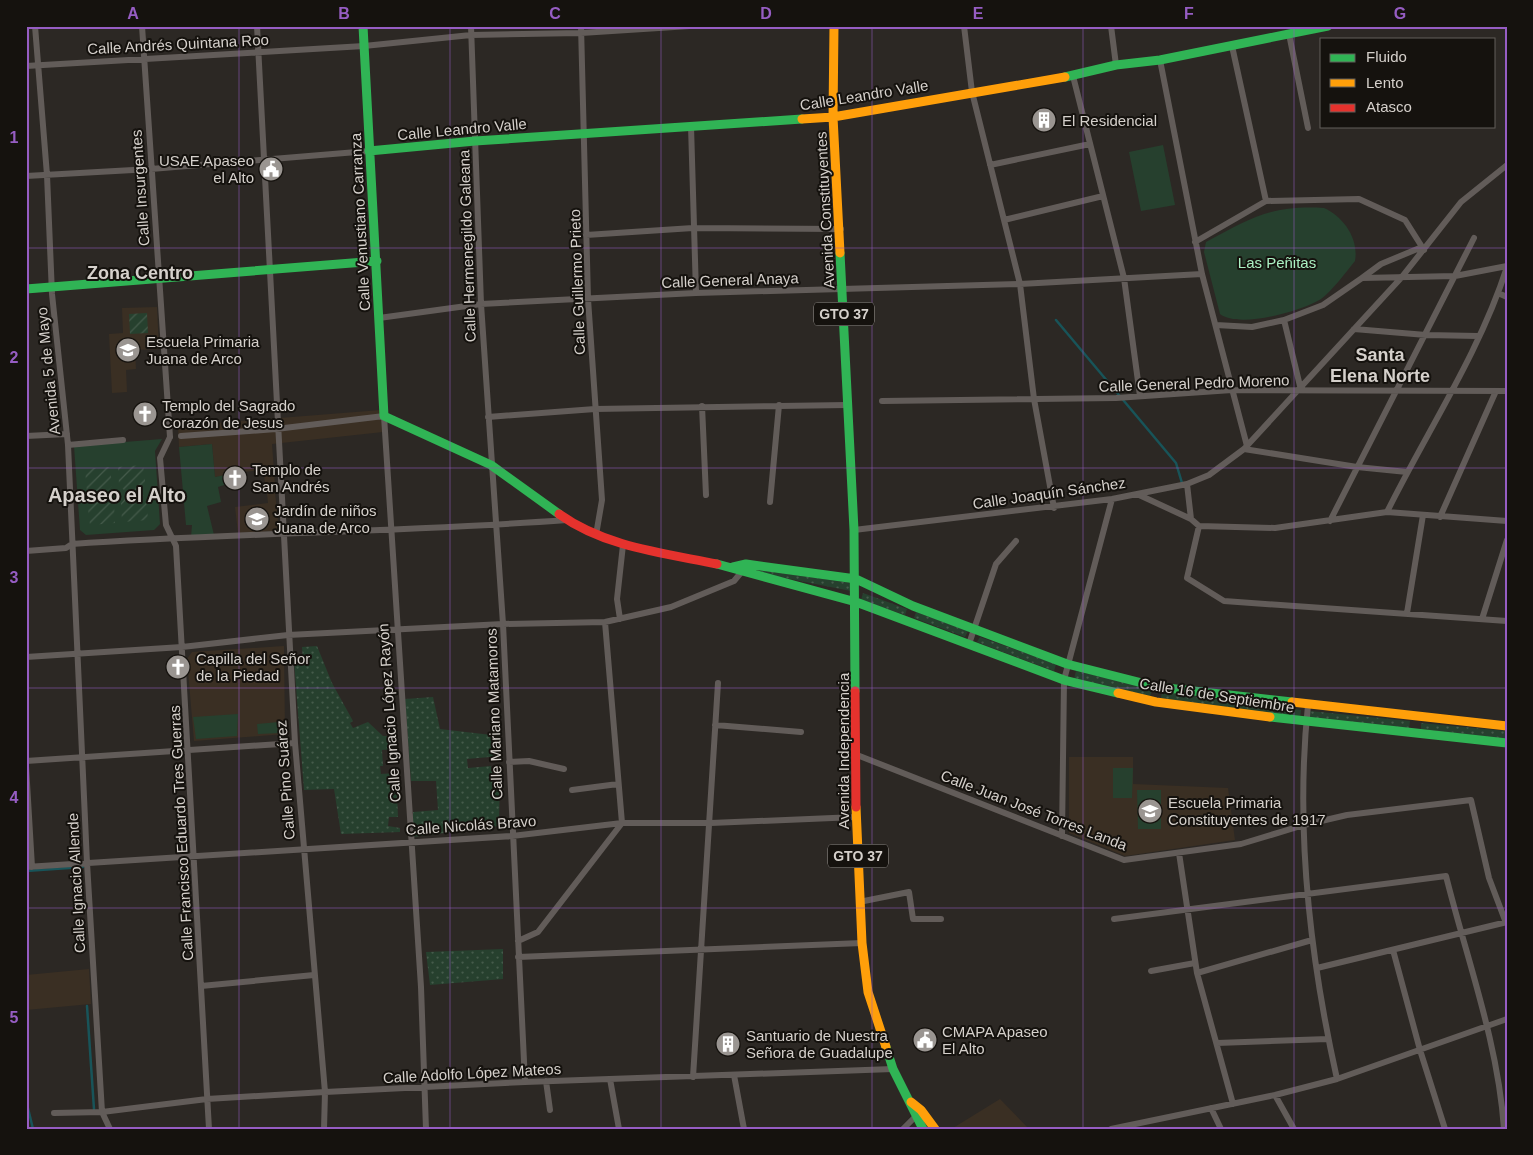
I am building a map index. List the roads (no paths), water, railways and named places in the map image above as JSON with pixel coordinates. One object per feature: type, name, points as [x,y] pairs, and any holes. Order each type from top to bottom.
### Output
[{"type":"street","name":"Avenida 5 de Mayo","points":[[35,26],[47,175],[52,287],[68,445],[78,653]]},
{"type":"street","name":"Calle Insurgentes","points":[[142,26],[159,280],[175,437]]},
{"type":"street","name":"Calle Pino Suárez","points":[[257,26],[276,429],[284,535],[294,742],[325,1092],[324,1129]]},
{"type":"street","name":"Calle Venustiano Carranza","points":[[363,26],[384,416]]},
{"type":"street","name":"Calle Hermenegildo Galeana","points":[[471,26],[481,304],[491,464]]},
{"type":"street","name":"Calle Andrés Quintana Roo","points":[[26,66],[364,46],[471,34],[690,26]]},
{"type":"street","name":"Avenida Constituyentes","points":[[834,26],[833,116],[841,229],[856,602]]},
{"type":"street","points":[[964,26],[972,92],[1020,284],[1034,399],[1054,508]]},
{"type":"street","points":[[1111,26],[1116,65]]},
{"type":"street","name":"Calle Leandro Valle","points":[[369,151],[474,141],[833,116],[1073,76],[1116,65],[1160,60],[1328,26]]},
{"type":"street","name":"Calle Guillermo Prieto","points":[[581,30],[586,133],[588,299],[602,500],[596,535]]},
{"type":"street","points":[[1289,34],[1308,128]]},
{"type":"street","points":[[1232,46],[1266,201]]},
{"type":"street","points":[[1160,60],[1202,274],[1245,447]]},
{"type":"street","points":[[1073,76],[1124,278],[1140,396]]},
{"type":"street","points":[[691,126],[696,293]]},
{"type":"street","points":[[990,165],[1090,144]]},
{"type":"street","points":[[26,176],[151,169],[262,158],[369,151]]},
{"type":"street","points":[[1136,493],[1187,484],[1209,475],[1245,447],[1401,278],[1461,202],[1507,165]]},
{"type":"street","points":[[1004,220],[1103,196]]},
{"type":"street","points":[[1195,242],[1266,201],[1359,199],[1405,220],[1423,248]]},
{"type":"street","points":[[586,235],[693,228],[841,229]]},
{"type":"street","points":[[1330,521],[1398,391],[1474,238]]},
{"type":"street","points":[[1216,325],[1252,327],[1284,320],[1323,305],[1381,264],[1423,248]]},
{"type":"street","points":[[26,289],[159,280],[268,268],[377,261]]},
{"type":"street","points":[[1362,278],[1455,276],[1507,266],[1498,293],[1452,391],[1387,512]]},
{"type":"street","name":"Calle General Anaya","points":[[379,318],[481,304],[696,293],[1020,284],[1202,274]]},
{"type":"street","points":[[1498,293],[1507,297]]},
{"type":"street","points":[[1284,320],[1300,386]]},
{"type":"street","points":[[1354,329],[1426,335],[1478,336]]},
{"type":"street","name":"Calle General Pedro Moreno","points":[[882,401],[1129,398],[1232,390],[1295,392],[1507,391]]},
{"type":"street","points":[[1440,517],[1496,391]]},
{"type":"street","points":[[488,417],[596,409],[848,404]]},
{"type":"street","points":[[770,502],[779,405]]},
{"type":"street","points":[[702,406],[706,495]]},
{"type":"street","points":[[175,437],[276,429],[384,416]]},
{"type":"street","name":"Calle 16 de Septiembre","points":[[384,416],[491,464],[567,520],[596,535],[623,545],[733,567],[856,579],[913,606],[1067,664],[1158,687],[1507,726]]},
{"type":"street","name":"Calle Ignacio López Rayón","points":[[384,416],[426,1088],[426,1129]]},
{"type":"street","points":[[26,436],[67,434]]},
{"type":"street","name":"Calle Francisco Eduardo Tres Guerras","points":[[175,437],[160,458],[166,526],[176,546],[189,749],[193,857],[209,1129]]},
{"type":"street","points":[[68,445],[123,440]]},
{"type":"street","points":[[1245,447],[1357,467],[1407,472]]},
{"type":"street","name":"Calle Mariano Matamoros","points":[[491,464],[503,624],[525,1082]]},
{"type":"street","points":[[1187,484],[1191,519]]},
{"type":"street","name":"Calle Joaquín Sánchez","points":[[854,530],[1054,508],[1112,499],[1136,493],[1191,519],[1199,526]]},
{"type":"street","points":[[1062,836],[1064,680],[1112,499]]},
{"type":"street","points":[[1507,521],[1387,512],[1275,528],[1199,526],[1187,578],[1224,601],[1507,621]]},
{"type":"street","points":[[1407,613],[1423,515]]},
{"type":"street","points":[[26,551],[66,548],[72,544],[172,538],[392,531],[567,520]]},
{"type":"street","points":[[1482,620],[1507,540]]},
{"type":"street","points":[[969,644],[996,564],[1016,541]]},
{"type":"street","points":[[620,619],[617,599],[623,545]]},
{"type":"street","points":[[26,657],[182,647],[288,635],[503,624],[605,622],[671,607],[734,580],[744,568]]},
{"type":"street","name":"Calle 16 de Septiembre","points":[[744,568],[856,602],[1064,680],[1156,702],[1306,722],[1417,732],[1507,743]]},
{"type":"street","name":"Avenida Independencia","points":[[856,602],[856,817],[862,942],[868,992],[893,1069],[918,1114],[923,1129]]},
{"type":"street","points":[[908,621],[913,606]]},
{"type":"street","points":[[518,941],[538,932],[622,822],[605,622]]},
{"type":"street","name":"Calle Ignacio Allende","points":[[78,653],[87,863],[102,1112]]},
{"type":"street","points":[[693,1077],[711,823],[718,683]]},
{"type":"street","points":[[1156,702],[1158,687]]},
{"type":"street","points":[[1308,705],[1304,825],[1308,894],[1312,940],[1328,1039],[1337,1079]]},
{"type":"street","points":[[1417,732],[1420,716]]},
{"type":"street","points":[[715,725],[801,732]]},
{"type":"street","points":[[26,761],[294,742]]},
{"type":"street","name":"Calle Juan José Torres Landa","points":[[857,755],[1124,860],[1241,844],[1304,825],[1347,815],[1471,800],[1489,878],[1506,922]]},
{"type":"street","points":[[509,762],[529,761],[564,768]]},
{"type":"street","points":[[26,766],[29,867]]},
{"type":"street","points":[[572,790],[618,784]]},
{"type":"street","name":"Calle Nicolás Bravo","points":[[29,867],[512,836],[622,822],[711,823],[856,817]]},
{"type":"street","points":[[1178,853],[1197,973],[1233,1104]]},
{"type":"street","points":[[1114,919],[1446,876],[1504,1091],[1504,1129]]},
{"type":"street","points":[[860,902],[909,892],[913,919],[941,919]]},
{"type":"street","points":[[1317,968],[1506,922]]},
{"type":"street","points":[[1197,973],[1312,940]]},
{"type":"street","points":[[518,957],[862,942]]},
{"type":"street","points":[[1393,950],[1420,1050],[1445,1129]]},
{"type":"street","points":[[1151,971],[1196,963]]},
{"type":"street","points":[[201,986],[314,975]]},
{"type":"street","points":[[1111,1129],[1275,1095],[1337,1079],[1507,1019]]},
{"type":"street","points":[[1218,1044],[1328,1039]]},
{"type":"street","name":"Calle Adolfo López Mateos","points":[[54,1113],[102,1112],[207,1099],[325,1092],[546,1081],[893,1069]]},
{"type":"street","points":[[734,1075],[744,1129]]},
{"type":"street","points":[[610,1079],[619,1129]]},
{"type":"street","points":[[546,1081],[550,1110]]},
{"type":"street","points":[[1275,1095],[1294,1129]]},
{"type":"street","points":[[1211,1108],[1221,1129]]},
{"type":"street","points":[[102,1112],[110,1129]]},
{"type":"street","points":[[902,1129],[918,1114]]},
{"type":"street","name":"Avenida Independencia","points":[[918,1114],[935,1129]]},
{"type":"waterway","points":[[1056,320],[1176,463],[1182,483]]},
{"type":"waterway","points":[[26,871],[83,867]]},
{"type":"waterway","points":[[87,1006],[94,1109]]},
{"type":"waterway","points":[[26,1100],[33,1129]]},
{"type":"place","name":"El Residencial","points":[[1044,120]]},
{"type":"place","name":"USAE Apaseo el Alto","points":[[271,169]]},
{"type":"place","name":"Escuela Primaria Juana de Arco","points":[[128,350]]},
{"type":"place","name":"Templo del Sagrado Corazón de Jesus","points":[[145,414]]},
{"type":"place","name":"Templo de San Andrés","points":[[235,478]]},
{"type":"place","name":"Jardín de niños Juana de Arco","points":[[257,519]]},
{"type":"place","name":"Capilla del Señor de la Piedad","points":[[178,667]]},
{"type":"place","name":"Escuela Primaria Constituyentes de 1917","points":[[1150,811]]},
{"type":"place","name":"CMAPA Apaseo El Alto","points":[[925,1040]]},
{"type":"place","name":"Santuario de Nuestra Señora de Guadalupe","points":[[728,1044]]},
{"type":"district","name":"Zona Centro","points":[[140,273]]},
{"type":"district","name":"Santa Elena Norte","points":[[1380,365]]},
{"type":"district","name":"Apaseo el Alto","points":[[117,495]]},
{"type":"park label","name":"Las Peñitas","points":[[1277,262]]}]
